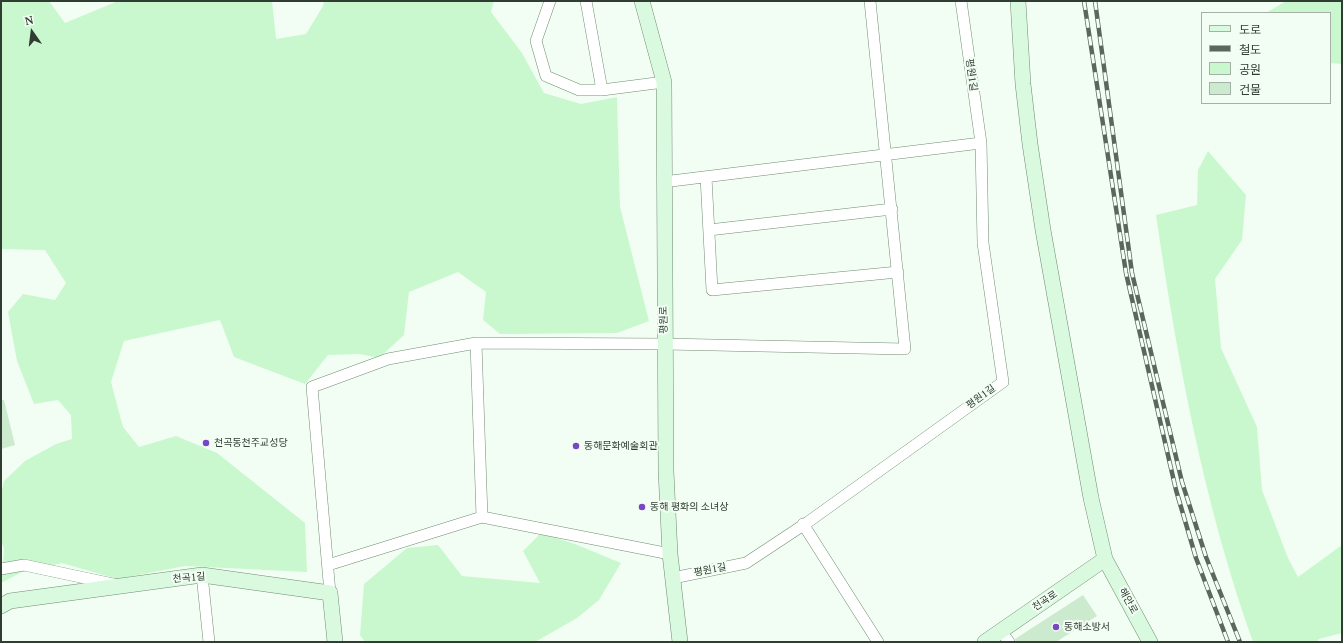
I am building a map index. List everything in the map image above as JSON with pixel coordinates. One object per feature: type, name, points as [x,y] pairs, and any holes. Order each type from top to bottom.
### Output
[{"type":"street","points":[[550,1],[536,41],[546,76],[579,90],[602,90],[664,82]]},
{"type":"street","points":[[586,1],[602,90]]},
{"type":"street","name":"평원로","points":[[642,1],[664,82],[663,182],[666,472],[670,554],[680,642]]},
{"type":"street","points":[[335,642],[312,387],[388,359],[476,343],[664,344],[906,349],[870,1]]},
{"type":"street","name":"평원1길","points":[[673,578],[746,563],[1003,382],[983,243],[981,143],[961,1]]},
{"type":"street","name":"해안로","points":[[1018,1],[1023,84],[1043,230],[1091,498],[1105,559],[1150,642]]},
{"type":"street","points":[[663,182],[981,143]]},
{"type":"street","points":[[706,177],[712,290],[898,272]]},
{"type":"street","points":[[709,230],[892,209]]},
{"type":"street","points":[[476,343],[482,516]]},
{"type":"street","points":[[328,565],[482,516],[670,554]]},
{"type":"street","points":[[803,524],[878,642]]},
{"type":"street","name":"천곡로","points":[[985,642],[1005,636],[1105,559]]},
{"type":"street","points":[[1,569],[24,566],[121,586]]},
{"type":"street","points":[[202,575],[209,642]]},
{"type":"street","name":"천곡1길","points":[[1,606],[10,601],[202,575],[330,593]]},
{"type":"green space","points":[[1,1],[49,1],[65,23],[118,1],[272,1],[276,39],[306,34],[323,6],[324,1],[494,1],[491,12],[522,53],[544,93],[581,104],[617,97],[620,207],[649,321],[617,333],[500,334],[483,320],[486,292],[458,272],[409,292],[404,335],[379,358],[360,354],[328,355],[305,384],[234,357],[220,320],[124,341],[111,382],[123,427],[139,447],[176,436],[217,453],[305,523],[307,572],[185,566],[117,579],[62,563],[22,572],[1,583],[1,565],[3,564],[4,549],[1,540],[1,493],[4,481],[25,461],[56,444],[72,439],[71,415],[58,400],[34,404],[17,361],[8,312],[23,294],[55,300],[66,283],[45,250],[1,249]]},
{"type":"green space","points":[[1286,1],[1342,1],[1342,64],[1331,63],[1331,12],[1268,12]]},
{"type":"green space","points":[[1208,151],[1246,195],[1242,240],[1215,279],[1221,348],[1257,427],[1262,490],[1288,558],[1298,577],[1342,545],[1342,633],[1319,639],[1317,642],[1253,642],[1220,538],[1194,431],[1173,323],[1156,215],[1197,205],[1198,170]]},
{"type":"green space","points":[[541,533],[575,544],[621,563],[599,600],[577,618],[535,642],[365,642],[360,635],[364,584],[407,548],[438,545],[462,576],[540,583],[523,551]]},
{"type":"building","points":[[1,400],[4,400],[15,445],[1,449]]},
{"type":"building","name":"동해소방서","points":[[1083,595],[1097,616],[1056,642],[1016,642],[1015,639]]},
{"type":"railway","points":[[1084,1],[1126,273],[1176,490],[1196,558],[1228,642]]},
{"type":"railway","points":[[1095,1],[1132,273],[1182,482],[1206,557],[1240,642]]},
{"type":"place","name":"천곡동천주교성당","points":[[206,443]]},
{"type":"place","name":"동해문화예술회관","points":[[576,446]]},
{"type":"place","name":"동해 평화의 소녀상","points":[[642,507]]},
{"type":"place","name":"동해소방서","points":[[1056,627]]}]
